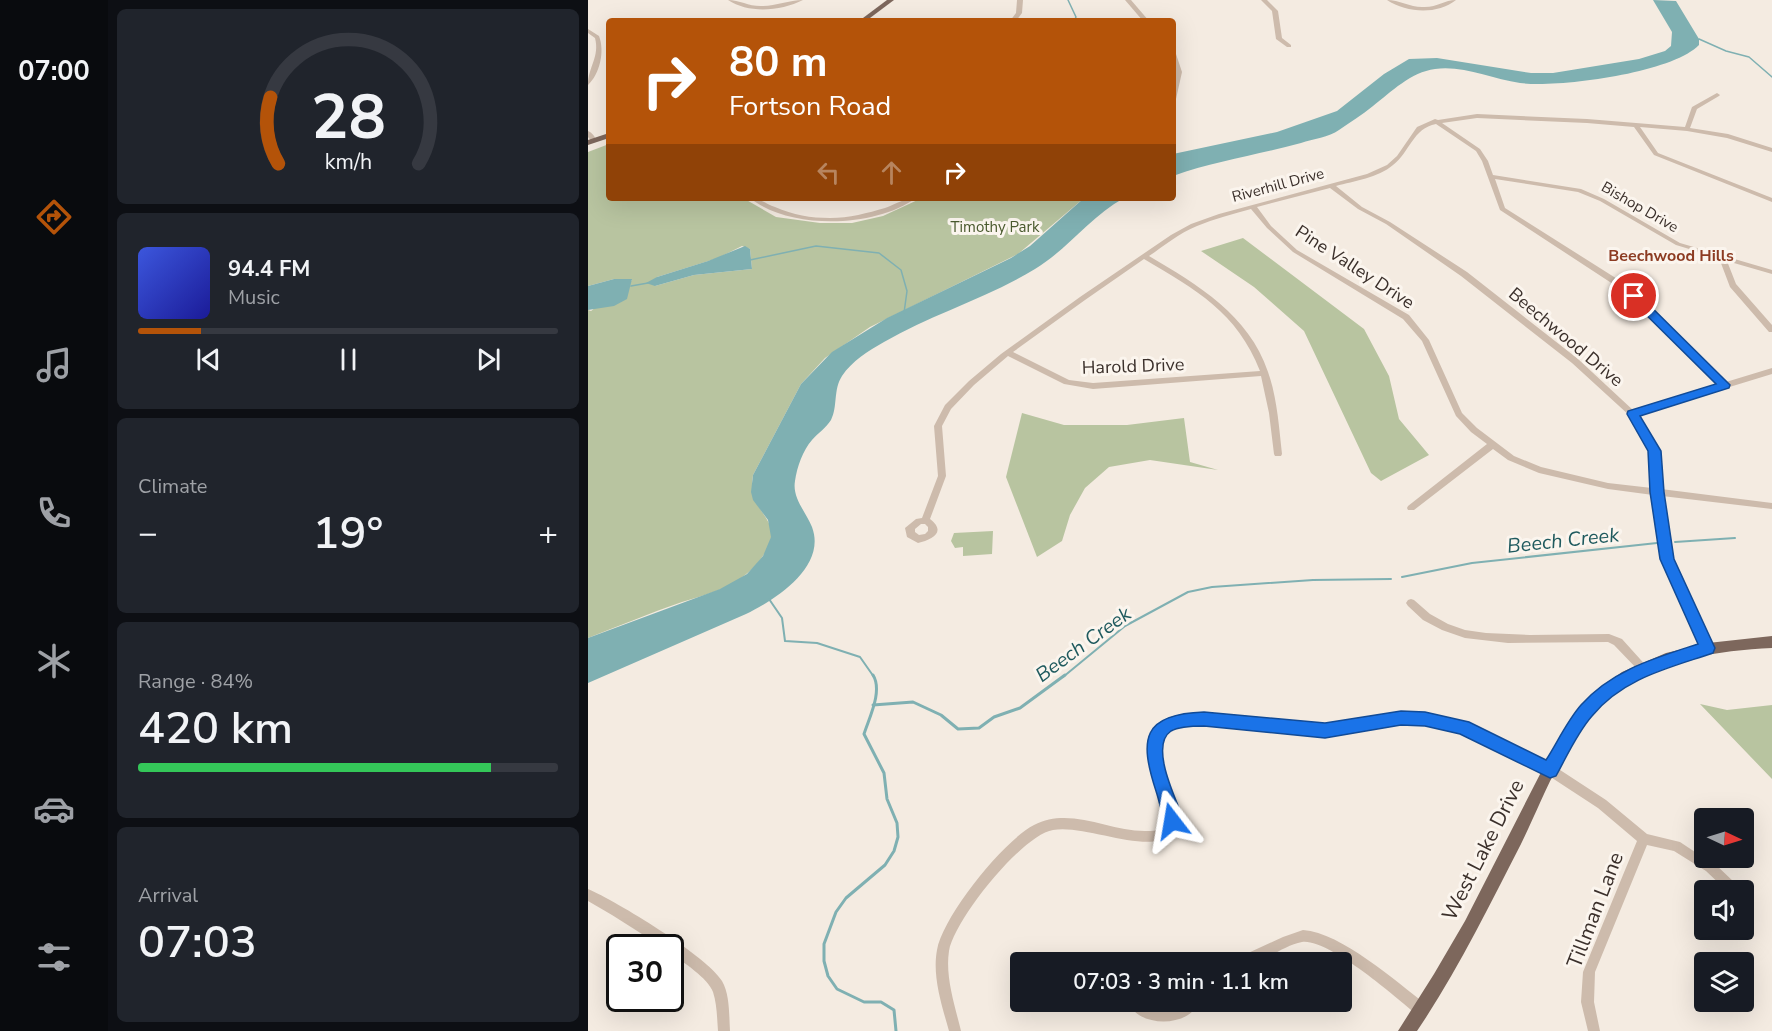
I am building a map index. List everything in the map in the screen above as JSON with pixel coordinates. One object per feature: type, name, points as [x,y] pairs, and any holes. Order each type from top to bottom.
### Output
[{"type":"main road","points":[[866,18],[891,0]]},
{"type":"main road","points":[[590,139],[606,136]]},
{"type":"main road","name":"West Lake Drive","points":[[1407,1031],[1446,970],[1550,770],[1577,725],[1596,699],[1620,681],[1644,669],[1708,648],[1772,642]]},
{"type":"street","points":[[731,0],[754,9],[800,0]]},
{"type":"street","points":[[1015,18],[1019,13],[1020,0]]},
{"type":"street","points":[[1128,0],[1143,18]]},
{"type":"street","points":[[1264,0],[1275,11],[1279,39],[1289,46]]},
{"type":"street","points":[[1390,0],[1402,6],[1426,9],[1443,7],[1453,0]]},
{"type":"street","points":[[588,31],[597,37],[599,49],[597,62],[588,83]]},
{"type":"street","points":[[1176,63],[1179,72],[1176,86]]},
{"type":"street","points":[[1687,129],[1694,108],[1717,95]]},
{"type":"street","points":[[1435,121],[1477,116],[1687,129],[1728,136],[1772,150]]},
{"type":"street","points":[[1435,121],[1478,150],[1500,203],[1508,214],[1619,284],[1724,385]]},
{"type":"street","name":"Riverhill Drive","points":[[926,521],[942,476],[939,418],[948,404],[966,386],[1040,328],[1173,236],[1193,225],[1369,175],[1389,166],[1399,157],[1419,128],[1435,121]]},
{"type":"street","points":[[1636,125],[1656,154],[1772,200]]},
{"type":"street","name":"Bishop Drive","points":[[1491,177],[1566,187],[1589,194],[1678,244],[1772,272]]},
{"type":"street","name":"Beechwood Drive","points":[[1332,186],[1360,208],[1388,223],[1464,274],[1575,361],[1633,414],[1654,451],[1657,492],[1667,559],[1708,648]]},
{"type":"street","points":[[759,201],[784,214],[824,220],[871,214],[893,208],[907,201]]},
{"type":"street","name":"Pine Valley Drive","points":[[1252,207],[1269,227],[1295,251],[1406,317],[1425,340],[1459,414],[1492,445],[1511,458],[1539,470],[1608,486],[1772,506]]},
{"type":"street","points":[[1145,257],[1195,286],[1231,316],[1250,339],[1265,373],[1278,453]]},
{"type":"street","points":[[1722,258],[1733,285],[1772,330]]},
{"type":"street","name":"Harold Drive","points":[[1008,353],[1067,382],[1086,385],[1265,373]]},
{"type":"street","points":[[1633,414],[1772,371]]},
{"type":"street","points":[[1410,508],[1492,445]]},
{"type":"street","points":[[1411,603],[1421,614],[1436,623],[1486,637],[1527,640],[1609,638],[1618,642],[1644,669]]},
{"type":"street","points":[[955,1031],[943,969],[942,948],[959,916],[999,863],[1036,829],[1052,824],[1082,825],[1138,835],[1158,836],[1168,831],[1172,813],[1156,764],[1154,749],[1157,736],[1166,726],[1186,720],[1204,719],[1325,730],[1401,718],[1425,719],[1463,728],[1550,770],[1602,804],[1644,838],[1676,846],[1710,867],[1724,880]]},
{"type":"street","name":"Tillman Lane","points":[[1594,1031],[1587,1009],[1586,993],[1589,972],[1644,838]]},
{"type":"street","points":[[588,895],[620,912],[704,970],[716,983],[722,1004],[724,1031]]},
{"type":"street","points":[[1265,952],[1304,935],[1316,936],[1345,952]]},
{"type":"street","points":[[1352,958],[1422,1010]]},
{"type":"street","points":[[1147,1012],[1171,1016],[1180,1012]]},
{"type":"green space","name":"Timothy Park","points":[[606,145],[606,201],[748,201],[776,217],[820,223],[852,223],[883,216],[916,201],[1080,201],[1018,254],[870,327],[825,358],[801,384],[753,475],[754,496],[769,524],[771,538],[764,554],[749,572],[723,588],[588,638],[588,310],[591,311],[632,280],[614,279],[588,286],[588,152]],"holes":[[[742,246],[750,249],[752,269],[694,275],[655,286],[657,277],[718,258]]]},
{"type":"green space","points":[[1243,238],[1364,329],[1389,376],[1399,419],[1429,455],[1381,481],[1371,473],[1304,331],[1254,287],[1201,251]]},
{"type":"green space","points":[[1022,413],[1064,425],[1127,425],[1184,418],[1190,462],[1218,470],[1150,460],[1109,467],[1085,488],[1070,515],[1062,541],[1037,557],[1006,477]]},
{"type":"green space","points":[[993,531],[992,554],[963,556],[963,547],[955,548],[951,541],[954,533]]},
{"type":"green space","points":[[1700,704],[1727,710],[1772,705],[1772,779]]},
{"type":"water","points":[[1653,0],[1676,1],[1699,39],[1699,45],[1685,55],[1641,71],[1587,81],[1520,83],[1456,69],[1426,71],[1402,83],[1365,112],[1331,134],[1176,175],[1176,153],[1277,132],[1337,111],[1384,74],[1409,59],[1437,58],[1531,73],[1553,73],[1639,59],[1665,51],[1671,46],[1672,32]]},
{"type":"water","points":[[1081,201],[1120,201],[1100,214],[1058,252],[1035,269],[998,289],[902,332],[866,353],[846,371],[837,387],[831,420],[809,444],[797,470],[796,493],[812,527],[815,542],[812,556],[805,568],[784,591],[746,614],[588,683],[588,638],[720,589],[747,574],[763,556],[771,537],[768,520],[753,500],[751,492],[753,475],[801,384],[832,352],[887,318],[1011,258],[1030,246]]},
{"type":"water","points":[[745,246],[750,249],[752,269],[694,275],[655,286],[646,283],[657,277],[708,261]]},
{"type":"water","points":[[614,279],[632,279],[627,299],[614,306],[588,310],[588,286]]},
{"type":"waterway","points":[[1068,0],[1076,18]]},
{"type":"waterway","points":[[1699,39],[1726,51],[1749,57],[1772,77]]},
{"type":"waterway","points":[[750,260],[816,246],[879,253],[901,270],[907,291],[904,313]]},
{"type":"waterway","points":[[631,286],[648,283]]},
{"type":"waterway","name":"Beech Creek","points":[[1675,542],[1735,538]]},
{"type":"waterway","name":"Beech Creek","points":[[1402,577],[1472,563],[1657,543]]},
{"type":"waterway","name":"Beech Creek","points":[[1063,677],[1125,626],[1188,592],[1212,587],[1313,580],[1391,579]]},
{"type":"waterway","points":[[769,599],[782,618],[785,641],[817,643],[860,657],[874,677]]},
{"type":"waterway","name":"Beech Creek","points":[[874,705],[913,702],[941,715],[958,729],[979,728],[994,717],[1020,708],[1065,675]]},
{"type":"waterway","points":[[874,677],[877,689],[874,705]]},
{"type":"waterway","points":[[874,705],[864,734],[884,773],[887,799],[897,823],[898,837],[894,851],[885,865],[846,898],[836,912],[824,944],[824,961],[828,976],[837,989],[864,1002],[881,1002],[894,1010],[896,1031]]},
{"type":"district","name":"Beechwood Hills","points":[[1671,255]]},
{"type":"route","points":[[1172,821],[1172,813],[1156,764],[1154,749],[1157,736],[1166,726],[1186,720],[1204,719],[1325,730],[1401,718],[1425,719],[1463,728],[1550,770],[1585,712],[1608,689],[1644,669],[1708,648],[1667,559],[1657,492],[1654,451],[1633,414],[1724,385],[1634,296]]}]
